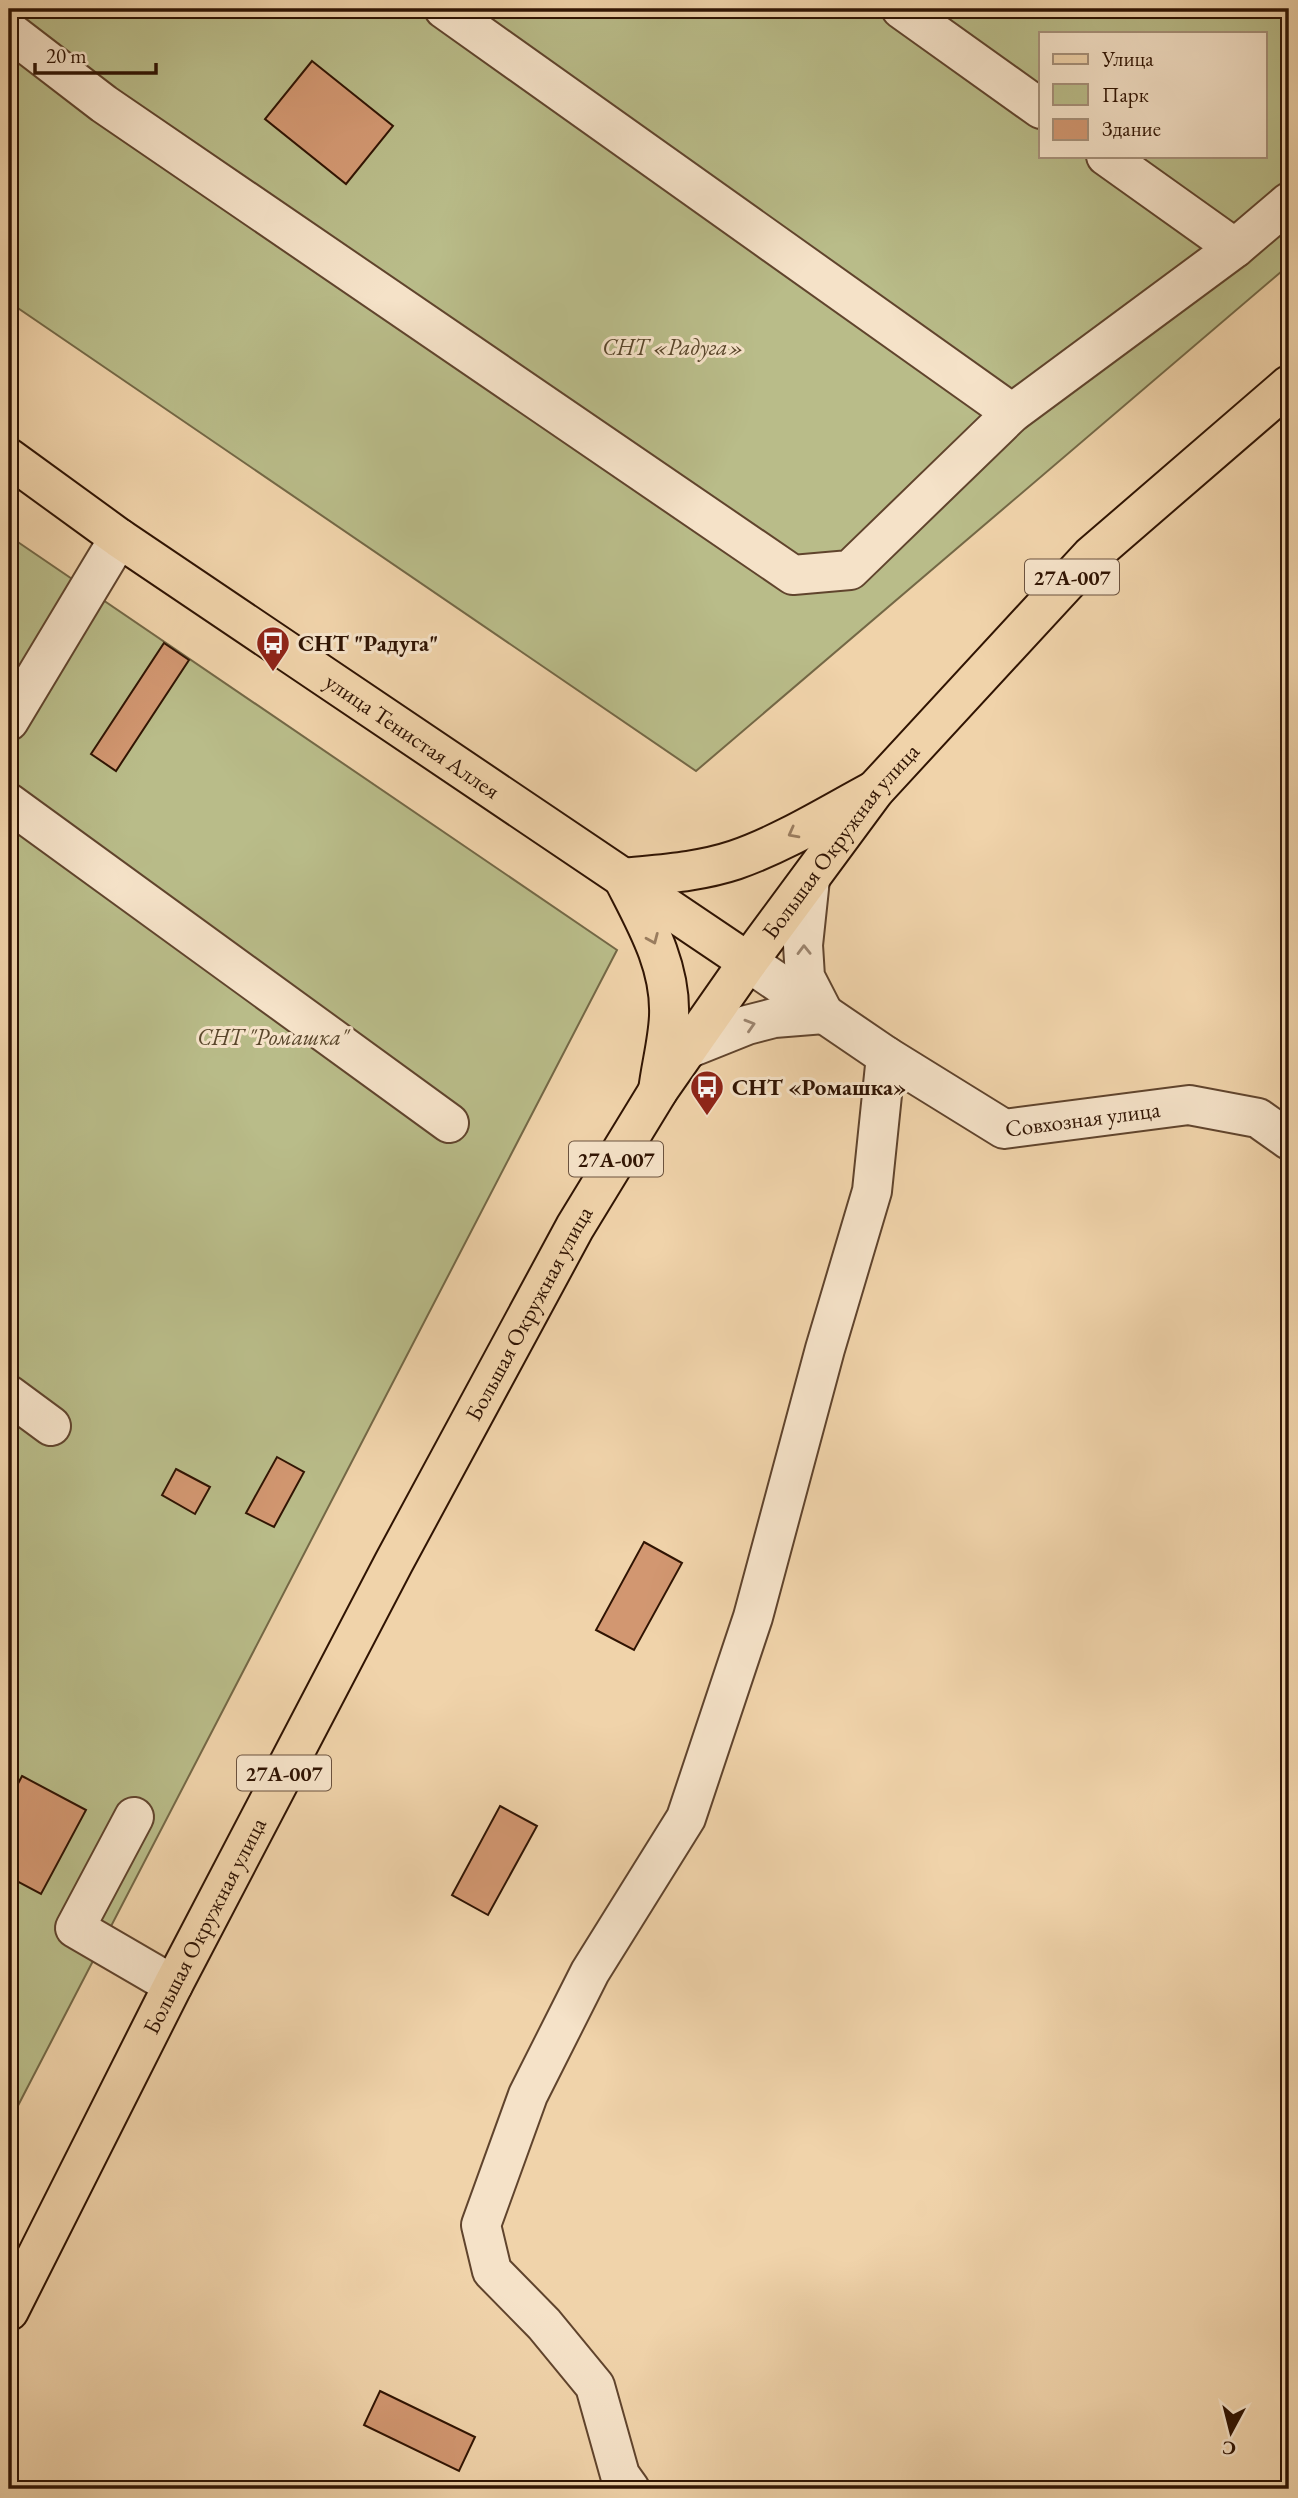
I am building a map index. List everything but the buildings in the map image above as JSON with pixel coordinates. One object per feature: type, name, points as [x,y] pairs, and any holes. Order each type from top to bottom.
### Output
[{"type":"main road","name":"Большая Окружная улица","points":[[9,2311],[173,1984],[394,1562],[569,1239],[657,1091],[748,962],[876,790],[1091,556],[1289,385]]},
{"type":"main road","name":"улица Тенистая Аллея","points":[[9,458],[120,538],[748,962]]},
{"type":"main road","points":[[657,1091],[669,1016],[666,975],[655,942],[623,878],[694,871],[736,860],[876,790]]},
{"type":"street","points":[[444,9],[1012,413]]},
{"type":"street","points":[[901,9],[1039,108]]},
{"type":"street","points":[[9,31],[104,104],[793,575],[850,570],[1012,413],[1235,248],[1289,202]]},
{"type":"street","points":[[1109,158],[1235,248]]},
{"type":"street","points":[[9,721],[120,538]]},
{"type":"street","points":[[9,803],[449,1123]]},
{"type":"street","points":[[687,1049],[747,1025],[774,1018],[824,1014],[805,977],[803,945],[810,879]]},
{"type":"street","name":"Совхозная улица","points":[[748,962],[886,1056],[1004,1129],[1189,1105],[1258,1118],[1289,1140]]},
{"type":"street","points":[[630,2489],[620,2475],[595,2386],[544,2324],[492,2271],[481,2225],[534,2082],[590,1972],[687,1818],[753,1618],[825,1349],[872,1191],[886,1056]]},
{"type":"street","points":[[9,1395],[51,1426]]},
{"type":"street","points":[[134,1817],[75,1928],[173,1984]]},
{"type":"green space","name":"СНТ «Радуга»","points":[[9,9],[1289,9],[1289,265],[696,771],[9,302]]},
{"type":"green space","name":"СНТ \"Ромашка\"","points":[[9,536],[617,950],[9,2123]]},
{"type":"place","name":"СНТ \"Радуга\"","points":[[273,673]]},
{"type":"place","name":"СНТ «Ромашка»","points":[[707,1117]]}]
